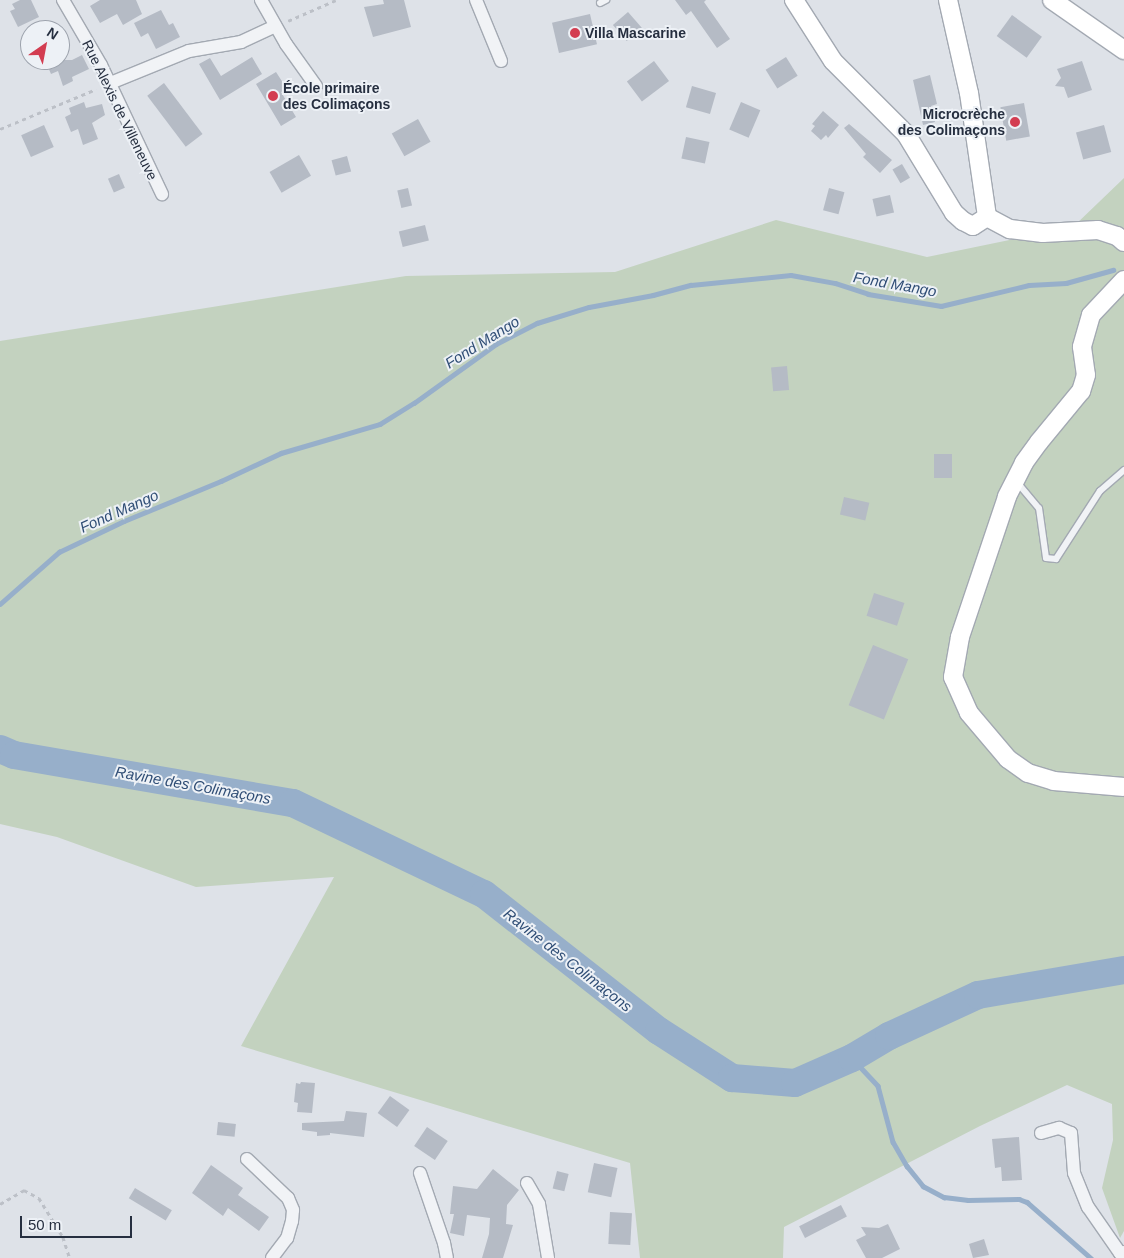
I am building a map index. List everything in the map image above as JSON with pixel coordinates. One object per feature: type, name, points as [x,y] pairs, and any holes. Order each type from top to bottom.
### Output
[{"type":"main road","points":[[794,0],[833,62],[906,134],[954,213],[963,221],[974,226],[987,218]]},
{"type":"main road","points":[[948,0],[969,93],[987,218]]},
{"type":"main road","points":[[1052,0],[1124,50]]},
{"type":"main road","points":[[987,218],[1010,229],[1044,234],[1098,230],[1117,236],[1124,242]]},
{"type":"main road","points":[[1124,280],[1092,315],[1082,347],[1086,375],[1081,391],[1040,442],[1006,498],[960,637],[953,677],[969,713],[1008,760],[1028,773],[1054,781],[1124,787]]},
{"type":"street","name":"Rue Alexis de Villeneuve","points":[[63,0],[101,65],[108,84],[162,194]]},
{"type":"street","points":[[261,0],[316,86]]},
{"type":"street","points":[[476,0],[501,61]]},
{"type":"street","points":[[108,84],[189,51],[241,42],[276,26]]},
{"type":"street","points":[[1041,1133],[1059,1128],[1071,1133],[1074,1172],[1088,1207],[1120,1253],[1124,1252]]},
{"type":"street","points":[[247,1159],[288,1198],[293,1210],[286,1238],[272,1258]]},
{"type":"street","points":[[420,1173],[444,1243],[447,1258]]},
{"type":"street","points":[[527,1183],[539,1204],[545,1229],[548,1258]]},
{"type":"lane","points":[[1016,480],[1039,508],[1046,558],[1056,559],[1100,491],[1124,470]]},
{"type":"path","points":[[276,26],[336,0]]},
{"type":"path","points":[[0,129],[108,84]]},
{"type":"path","points":[[0,1204],[24,1190],[39,1198],[63,1237],[70,1258]]},
{"type":"green space","points":[[1124,178],[1124,1231],[1120,1238],[1102,1188],[1113,1140],[1112,1104],[1067,1085],[980,1126],[784,1227],[783,1258],[640,1258],[630,1163],[241,1046],[334,877],[196,887],[57,837],[0,824],[0,341],[406,276],[615,272],[776,220],[927,257],[1073,227]]},
{"type":"building","points":[[20,0],[31,0],[39,17],[33,20],[20,20],[20,26],[18,27],[10,11],[15,9],[12,4]]},
{"type":"building","points":[[100,0],[136,0],[142,14],[123,25],[117,14],[100,23],[90,6]]},
{"type":"building","points":[[383,0],[404,0],[411,27],[373,37],[364,7],[384,4]]},
{"type":"building","points":[[675,0],[706,0],[704,2],[730,39],[717,48],[691,11],[686,15]]},
{"type":"building","points":[[161,10],[169,25],[173,23],[180,37],[156,49],[148,33],[141,37],[134,23]]},
{"type":"building","points":[[628,12],[642,28],[627,41],[613,25]]},
{"type":"building","points":[[590,14],[597,44],[559,53],[552,23]]},
{"type":"building","points":[[1012,15],[1042,37],[1027,58],[997,36]]},
{"type":"building","points":[[82,55],[89,69],[72,77],[73,81],[63,86],[58,71],[51,74],[49,70],[70,70],[70,60]]},
{"type":"building","points":[[252,57],[262,74],[220,100],[199,64],[210,58],[221,76]]},
{"type":"building","points":[[786,57],[798,76],[777,88],[766,70]]},
{"type":"building","points":[[654,61],[669,81],[642,101],[627,81]]},
{"type":"building","points":[[1082,61],[1092,90],[1068,98],[1064,87],[1055,86],[1061,78],[1057,69]]},
{"type":"building","points":[[276,72],[287,89],[281,92],[296,117],[281,126],[256,84]]},
{"type":"building","points":[[930,75],[937,104],[931,106],[935,122],[923,125],[913,80]]},
{"type":"building","points":[[164,83],[203,134],[186,147],[147,96]]},
{"type":"building","points":[[692,86],[716,93],[710,114],[686,107]]},
{"type":"building","points":[[84,102],[86,108],[102,104],[105,115],[92,123],[98,139],[83,145],[78,129],[71,132],[65,117],[71,114],[69,108]]},
{"type":"building","points":[[741,102],[760,110],[749,138],[729,130]]},
{"type":"building","name":"Microcrèche des Colimaçons","points":[[1024,103],[1030,136],[1006,141],[1000,107]]},
{"type":"building","points":[[823,111],[839,125],[828,138],[826,135],[821,140],[811,131],[815,126],[812,124]]},
{"type":"building","points":[[418,119],[431,142],[404,156],[392,134]]},
{"type":"building","points":[[849,124],[892,160],[880,173],[863,157],[866,154],[844,128]]},
{"type":"building","points":[[44,125],[54,147],[31,157],[21,135]]},
{"type":"building","points":[[1104,125],[1111,152],[1083,160],[1076,133]]},
{"type":"building","points":[[686,137],[709,142],[705,164],[681,159]]},
{"type":"building","points":[[299,155],[311,176],[282,193],[270,172]]},
{"type":"building","points":[[347,156],[351,171],[336,176],[332,160]]},
{"type":"building","points":[[902,164],[910,178],[900,183],[892,170]]},
{"type":"building","points":[[119,174],[125,188],[114,192],[108,179]]},
{"type":"building","points":[[408,188],[412,206],[401,208],[397,190]]},
{"type":"building","points":[[829,188],[844,192],[839,214],[823,210]]},
{"type":"building","points":[[890,195],[894,213],[877,217],[872,199]]},
{"type":"building","points":[[425,225],[429,241],[403,247],[399,232]]},
{"type":"building","points":[[787,366],[789,390],[773,391],[771,367]]},
{"type":"building","points":[[934,454],[952,454],[952,478],[934,478]]},
{"type":"building","points":[[844,497],[869,503],[865,520],[840,515]]},
{"type":"building","points":[[874,593],[904,603],[897,626],[867,616]]},
{"type":"building","points":[[873,645],[908,659],[884,720],[849,705]]},
{"type":"building","points":[[301,1082],[315,1083],[312,1113],[297,1112],[298,1103],[294,1102],[296,1083],[300,1084]]},
{"type":"building","points":[[390,1096],[409,1110],[397,1127],[378,1113]]},
{"type":"building","points":[[346,1111],[367,1113],[364,1137],[330,1133],[330,1135],[317,1136],[317,1132],[302,1130],[302,1123],[344,1121]]},
{"type":"building","points":[[218,1122],[236,1124],[235,1137],[217,1135]]},
{"type":"building","points":[[427,1127],[448,1141],[435,1160],[414,1146]]},
{"type":"building","points":[[1019,1137],[1022,1180],[1002,1181],[1001,1167],[995,1168],[992,1139]]},
{"type":"building","points":[[594,1163],[617,1168],[611,1197],[588,1192]]},
{"type":"building","points":[[211,1165],[243,1188],[238,1195],[269,1217],[259,1231],[228,1208],[223,1216],[192,1193]]},
{"type":"building","points":[[493,1169],[519,1190],[507,1205],[506,1224],[513,1225],[503,1258],[482,1258],[489,1234],[490,1218],[467,1215],[464,1236],[450,1233],[454,1214],[450,1214],[453,1186],[477,1189]]},
{"type":"building","points":[[557,1171],[569,1174],[564,1191],[553,1188]]},
{"type":"building","points":[[135,1188],[172,1210],[166,1220],[129,1198]]},
{"type":"building","points":[[841,1205],[847,1217],[805,1238],[799,1226]]},
{"type":"building","points":[[610,1212],[632,1213],[630,1245],[608,1244]]},
{"type":"building","points":[[888,1224],[900,1249],[882,1258],[866,1258],[856,1240],[866,1235],[861,1227],[879,1228]]},
{"type":"building","points":[[984,1239],[989,1255],[973,1258],[969,1244]]},
{"type":"waterway","name":"Fond Mango","points":[[0,604],[59,552],[124,521],[221,481],[281,453],[380,424],[414,403],[496,344],[537,323],[589,307],[653,295],[691,285],[791,275],[835,283],[868,294],[941,306],[1029,285],[1066,283],[1113,270]]},
{"type":"waterway","name":"Ravine des Colimaçons","points":[[0,749],[14,755],[293,803],[484,894],[659,1031],[732,1078],[795,1083],[852,1058],[889,1036],[978,995],[1124,970]]},
{"type":"waterway","points":[[852,1058],[878,1086],[893,1142],[907,1166],[923,1186],[944,1197],[968,1200],[1019,1199],[1027,1202],[1091,1258]]},
{"type":"place","name":"Villa Mascarine","points":[[575,33]]},
{"type":"place","name":"École primaire des Colimaçons","points":[[273,96]]},
{"type":"place","name":"Microcrèche des Colimaçons","points":[[1015,122]]}]
